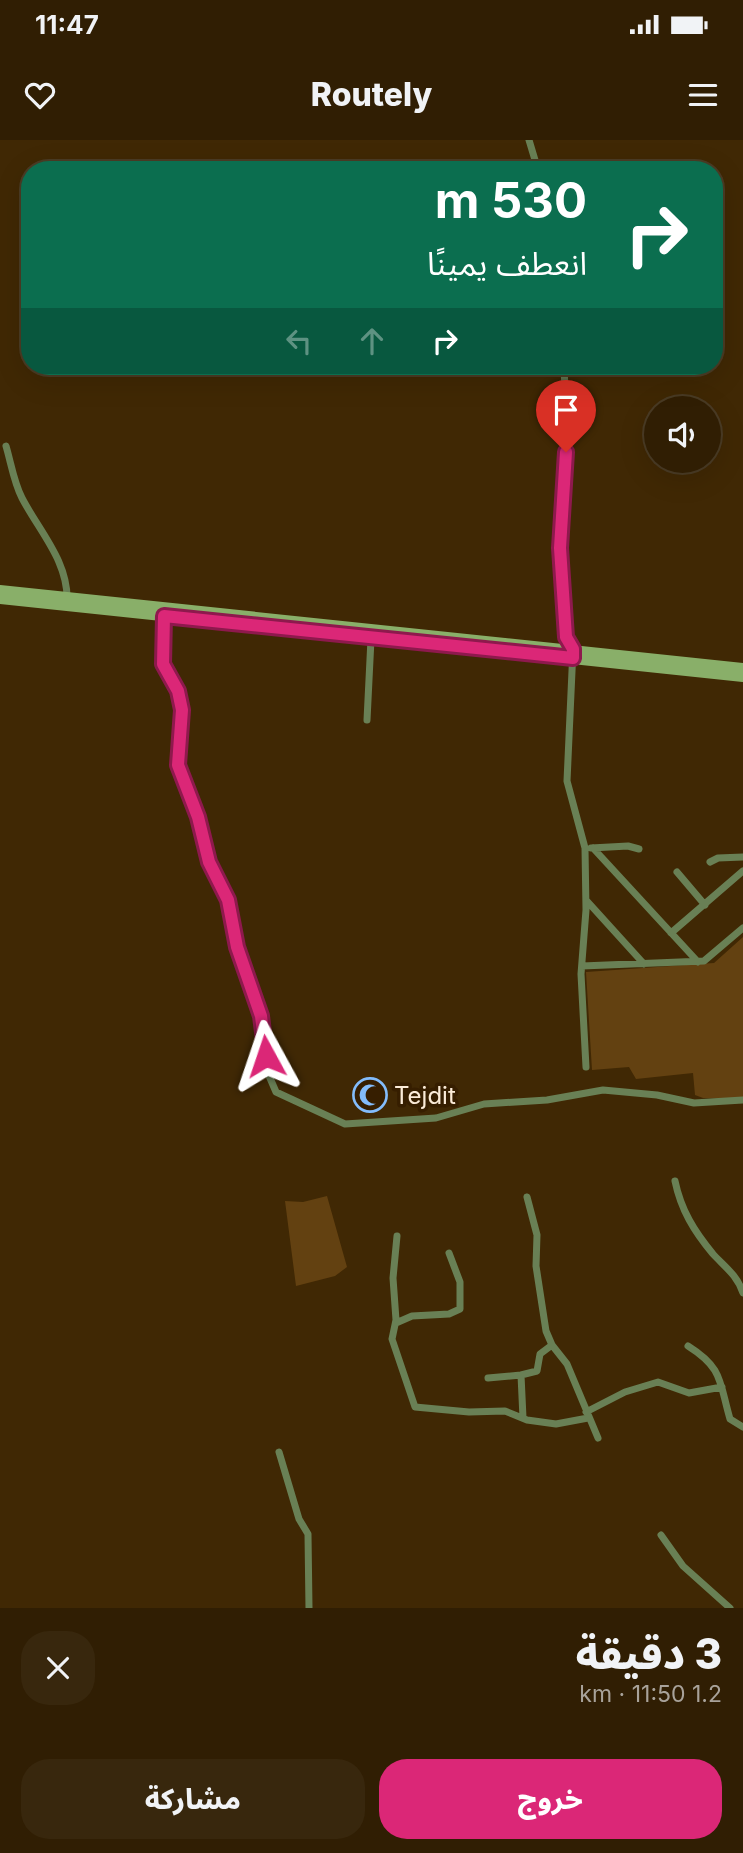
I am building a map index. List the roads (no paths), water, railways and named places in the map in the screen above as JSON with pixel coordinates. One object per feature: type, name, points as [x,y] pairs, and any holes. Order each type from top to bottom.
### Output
[{"type":"main road","points":[[0,590],[164,616],[556,648],[573,656]]},
{"type":"main road","points":[[0,599],[67,601],[328,630],[371,639],[716,669],[743,668]]},
{"type":"main road","points":[[716,669],[743,677]]},
{"type":"street","points":[[530,140],[536,161]]},
{"type":"street","points":[[564,375],[567,440],[560,548],[566,637],[573,656],[567,781],[589,848],[582,966],[586,1067]]},
{"type":"street","points":[[6,446],[19,492],[60,566],[67,601]]},
{"type":"street","points":[[164,616],[163,664],[178,691],[182,710],[178,765],[198,817],[209,862],[228,900],[237,947],[261,1016],[267,1071],[276,1092],[345,1124],[436,1118],[484,1104],[547,1100],[603,1090],[657,1095],[694,1103],[743,1100]]},
{"type":"street","points":[[556,648],[566,637]]},
{"type":"street","points":[[367,720],[371,639]]},
{"type":"street","points":[[571,670],[573,656]]},
{"type":"street","points":[[589,848],[628,846],[639,849]]},
{"type":"street","points":[[589,848],[698,962]]},
{"type":"street","points":[[710,862],[718,858],[743,857]]},
{"type":"street","points":[[671,933],[743,871]]},
{"type":"street","points":[[677,872],[705,905]]},
{"type":"street","points":[[586,900],[644,964]]},
{"type":"street","points":[[582,966],[698,962],[707,959],[743,928]]},
{"type":"street","points":[[675,1181],[687,1219],[714,1255],[734,1274],[743,1293]]},
{"type":"street","points":[[527,1197],[537,1235],[536,1266],[545,1310],[543,1319],[552,1345],[568,1364],[598,1438]]},
{"type":"street","points":[[397,1236],[393,1278],[396,1323],[393,1348],[415,1407],[469,1412],[505,1411],[523,1418],[556,1424],[587,1415],[625,1392],[658,1382],[690,1393],[722,1387]]},
{"type":"street","points":[[396,1323],[412,1316],[449,1314],[460,1309],[460,1282],[449,1253]]},
{"type":"street","points":[[488,1378],[537,1371],[540,1354],[552,1345]]},
{"type":"street","points":[[688,1346],[709,1360],[722,1387],[730,1419],[743,1427]]},
{"type":"street","points":[[521,1375],[523,1418]]},
{"type":"street","points":[[279,1451],[297,1513],[308,1534],[309,1608]]},
{"type":"street","points":[[661,1535],[683,1566],[730,1608]]},
{"type":"place","name":"Tejdit","points":[[370,1095]]}]
